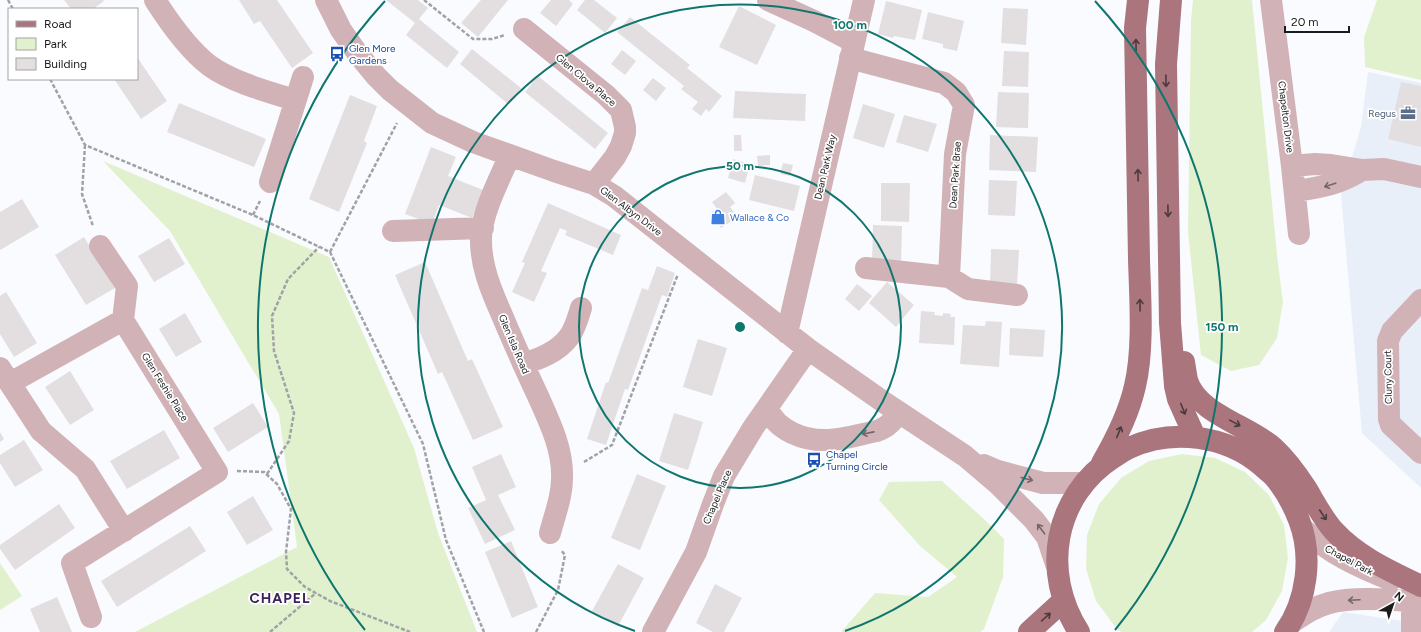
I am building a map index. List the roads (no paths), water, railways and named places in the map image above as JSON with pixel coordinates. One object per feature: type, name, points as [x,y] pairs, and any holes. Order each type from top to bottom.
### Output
[{"type":"main road","points":[[1079,632],[1063,601],[1056,564],[1058,543],[1063,522],[1072,502],[1083,484],[1100,466],[1114,443],[1129,407],[1138,369],[1140,317],[1135,28],[1138,0]]},
{"type":"main road","points":[[1170,0],[1166,64],[1170,323],[1175,386],[1178,399],[1195,437]]},
{"type":"main road","points":[[1169,268],[1188,381],[1196,396],[1210,408],[1273,447],[1297,475],[1334,531],[1359,553],[1378,565],[1419,597]]},
{"type":"main road","points":[[1100,466],[1129,448],[1161,438],[1195,437],[1225,444],[1252,457],[1274,477],[1292,501],[1303,529],[1307,561],[1303,594],[1288,628]]},
{"type":"main road","points":[[1029,632],[1063,601]]},
{"type":"street","points":[[155,0],[186,43],[210,66],[228,76],[295,100]]},
{"type":"street","name":"Glen Albyn Drive","points":[[326,0],[342,30],[358,54],[390,90],[432,123],[473,142],[594,184],[614,196],[808,349],[964,456]]},
{"type":"street","points":[[768,0],[814,21],[852,50]]},
{"type":"street","name":"Dean Park Way","points":[[787,333],[864,0]]},
{"type":"street","name":"Chapelton Drive","points":[[1271,0],[1299,234]]},
{"type":"street","name":"Glen Clova Place","points":[[524,29],[606,95],[620,110],[625,127],[625,133],[621,146],[615,157],[594,184]]},
{"type":"street","name":"Dean Park Brae","points":[[852,50],[944,83],[956,92],[964,105],[955,154],[949,277]]},
{"type":"street","points":[[270,182],[303,77]]},
{"type":"street","name":"Glen Isla Road","points":[[510,154],[488,209],[481,237],[482,257],[488,283],[551,427],[559,450],[562,474],[560,495],[550,533]]},
{"type":"street","points":[[1292,166],[1315,164],[1362,170],[1384,169],[1421,177]]},
{"type":"street","points":[[1295,191],[1324,187],[1348,178],[1362,170]]},
{"type":"street","points":[[393,231],[483,228]]},
{"type":"street","points":[[91,618],[72,563],[124,531],[86,469],[41,431],[5,376],[124,320],[127,286],[100,246]]},
{"type":"street","points":[[866,268],[949,277],[968,289],[1017,295]]},
{"type":"street","name":"Cluny Court","points":[[1421,300],[1392,331],[1388,341],[1389,419],[1391,425],[1421,453]]},
{"type":"street","points":[[523,364],[541,358],[560,346],[568,338],[581,308]]},
{"type":"street","name":"Glen Feshie Place","points":[[124,320],[217,472],[124,531]]},
{"type":"street","name":"Chapel Place","points":[[653,632],[696,552],[724,476],[766,408],[808,349]]},
{"type":"street","points":[[766,408],[771,418],[790,432],[806,438],[829,440],[883,429],[893,421],[899,412]]},
{"type":"street","points":[[964,456],[998,471],[1043,483],[1083,484]]},
{"type":"street","points":[[964,456],[999,485],[1034,520],[1047,537],[1056,564]]},
{"type":"street","name":"Chapel Park","points":[[1303,529],[1320,544],[1336,555],[1419,597]]},
{"type":"street","points":[[1288,628],[1312,610],[1329,603],[1354,600],[1419,597],[1412,632]]},
{"type":"place","name":"Glen More Gardens","points":[[337,54]]},
{"type":"place","name":"Regus","points":[[1408,113]]},
{"type":"place","name":"Wallace & Co","points":[[718,217]]},
{"type":"place","name":"Chapel Turning Circle","points":[[814,460]]},
{"type":"district","name":"CHAPEL","points":[[280,598]]}]
